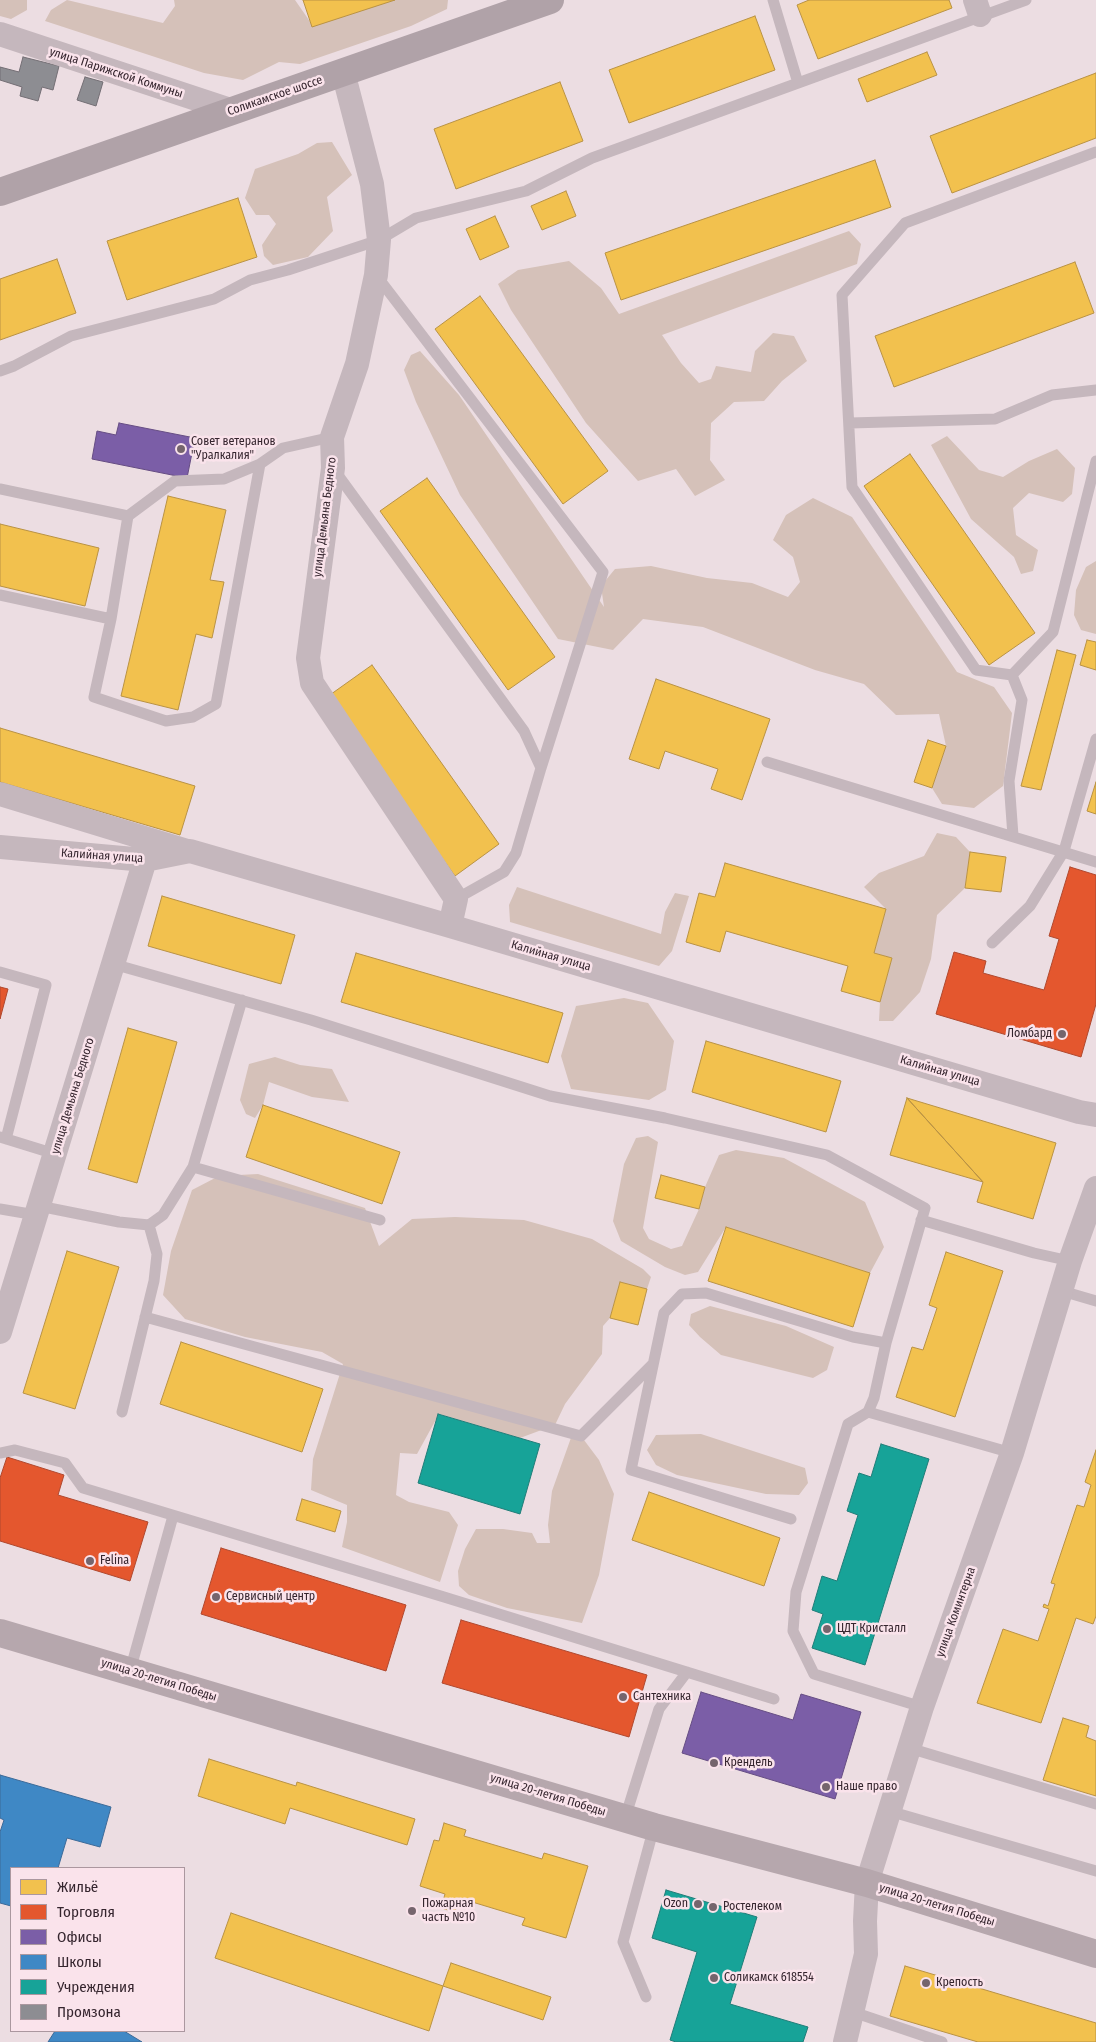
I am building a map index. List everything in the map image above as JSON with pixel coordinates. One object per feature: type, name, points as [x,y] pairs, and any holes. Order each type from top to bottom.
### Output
[{"type":"highway","name":"Соликамское шоссе","points":[[0,192],[550,0]]},
{"type":"main road","name":"улица 20-летия Победы","points":[[0,1632],[654,1827],[867,1883],[1096,1954]]},
{"type":"street","name":"улица Парижской Коммуны","points":[[0,34],[233,111]]},
{"type":"street","name":"улица Демьяна Бедного","points":[[344,72],[372,184],[379,240],[376,275],[357,364],[332,437],[333,468],[308,658],[312,683],[456,899]]},
{"type":"street","points":[[0,794],[190,851]]},
{"type":"street","name":"Калийная улица","points":[[0,847],[145,860],[190,851],[1070,1109],[1096,1115]]},
{"type":"street","name":"улица Демьяна Бедного","points":[[0,1332],[145,860]]},
{"type":"street","points":[[450,926],[456,899]]},
{"type":"street","name":"улица Коминтерна","points":[[845,2042],[866,1954],[867,1883],[922,1707],[1012,1453],[1070,1261],[1096,1188]]},
{"type":"lane","points":[[772,0],[798,83]]},
{"type":"lane","points":[[0,371],[14,366],[71,336],[214,299],[250,280],[288,270],[379,240],[416,218],[526,191],[592,158],[798,83],[977,8],[1026,0]]},
{"type":"lane","points":[[1012,676],[976,670],[852,487],[842,295],[905,223],[1096,152]]},
{"type":"lane","points":[[376,275],[603,572],[516,854],[504,872],[456,899]]},
{"type":"lane","points":[[850,423],[995,419],[1052,394],[1096,390]]},
{"type":"lane","points":[[260,464],[216,704],[193,717],[166,721],[94,697],[111,619],[128,516],[175,481],[224,479],[260,464],[283,448],[332,437]]},
{"type":"lane","points":[[1012,676],[1053,632],[1096,461]]},
{"type":"lane","points":[[333,468],[524,731],[541,768]]},
{"type":"lane","points":[[0,489],[128,516]]},
{"type":"lane","points":[[0,595],[111,619]]},
{"type":"lane","points":[[1012,676],[1022,700],[1009,782],[1013,836]]},
{"type":"lane","points":[[992,944],[1030,906],[1064,852],[1096,739]]},
{"type":"lane","points":[[767,762],[1096,862]]},
{"type":"lane","points":[[113,964],[311,1020],[550,1096],[666,1118],[827,1155],[925,1208],[886,1343],[874,1398],[868,1412],[848,1424],[796,1592],[793,1631],[814,1674],[922,1707]]},
{"type":"lane","points":[[0,972],[46,985],[3,1138],[55,1154]]},
{"type":"lane","points":[[0,1209],[37,1211],[149,1225],[163,1215],[193,1167],[242,1000]]},
{"type":"lane","points":[[193,1167],[380,1220]]},
{"type":"lane","points":[[921,1220],[1034,1253],[1070,1261]]},
{"type":"lane","points":[[122,1412],[154,1281],[158,1254],[149,1225]]},
{"type":"lane","points":[[1062,1291],[1096,1301]]},
{"type":"lane","points":[[791,1519],[631,1470],[664,1313],[682,1294],[706,1294],[853,1337],[886,1343]]},
{"type":"lane","points":[[145,1317],[581,1436],[654,1364]]},
{"type":"lane","points":[[868,1412],[1012,1453]]},
{"type":"lane","points":[[0,1453],[15,1450],[65,1463],[83,1488],[774,1699]]},
{"type":"lane","points":[[130,1671],[173,1516]]},
{"type":"lane","points":[[625,1818],[659,1709],[687,1672]]},
{"type":"lane","points":[[909,1748],[1096,1804]]},
{"type":"lane","points":[[889,1811],[1096,1871]]},
{"type":"lane","points":[[646,1997],[623,1942],[654,1827]]},
{"type":"lane","points":[[853,2012],[942,2042]]},
{"type":"shaded area","points":[[0,0],[27,0],[27,10],[11,19],[0,16]]},
{"type":"shaded area","points":[[67,0],[163,23],[175,6],[174,0],[295,0],[311,23],[389,0],[448,0],[447,9],[411,26],[300,64],[279,62],[243,80],[204,73],[45,21],[51,10]]},
{"type":"shaded area","points":[[332,142],[352,175],[327,197],[333,231],[308,257],[273,265],[264,256],[262,245],[276,224],[269,215],[256,215],[245,198],[255,169],[298,154],[317,143]]},
{"type":"shaded area","points":[[849,231],[861,244],[857,264],[662,335],[681,363],[699,383],[711,379],[716,366],[751,372],[755,351],[773,333],[794,336],[807,361],[782,381],[764,401],[734,402],[711,423],[710,460],[725,480],[695,496],[676,469],[638,481],[586,423],[511,310],[498,284],[518,270],[569,261],[601,288],[619,314]]},
{"type":"shaded area","points":[[420,351],[459,395],[604,607],[601,586],[615,569],[651,566],[707,578],[752,583],[788,597],[800,582],[793,557],[773,540],[786,515],[813,498],[852,517],[957,672],[994,687],[1012,713],[1003,786],[974,808],[942,804],[932,788],[946,746],[939,714],[896,715],[864,684],[815,670],[703,627],[643,619],[613,650],[558,639],[460,495],[416,402],[404,370],[411,355]]},
{"type":"shaded area","points":[[947,436],[979,470],[1003,477],[1029,461],[1057,449],[1075,468],[1072,494],[1063,502],[1029,493],[1013,508],[1016,535],[1038,550],[1033,571],[1021,574],[1014,557],[971,519],[931,445]]},
{"type":"shaded area","points":[[1096,561],[1096,634],[1081,630],[1074,615],[1076,590],[1086,567]]},
{"type":"shaded area","points":[[937,833],[956,837],[970,852],[965,888],[937,915],[931,959],[920,992],[893,1021],[879,1021],[880,1002],[892,958],[874,953],[886,909],[864,887],[879,873],[924,856]]},
{"type":"shaded area","points":[[517,887],[661,934],[665,912],[675,893],[689,896],[672,951],[659,966],[510,922],[509,905]]},
{"type":"shaded area","points":[[624,998],[648,1003],[674,1041],[666,1090],[649,1100],[571,1089],[561,1056],[576,1006]]},
{"type":"shaded area","points":[[275,1057],[300,1065],[332,1069],[349,1102],[312,1097],[269,1082],[263,1105],[255,1118],[246,1114],[240,1100],[249,1064]]},
{"type":"shaded area","points":[[648,1136],[658,1142],[643,1228],[649,1239],[671,1249],[682,1246],[699,1209],[705,1187],[719,1155],[736,1150],[784,1158],[865,1202],[884,1247],[870,1273],[726,1227],[698,1272],[685,1275],[665,1267],[621,1241],[613,1221],[624,1164],[636,1138]]},
{"type":"shaded area","points":[[258,1174],[365,1208],[379,1246],[412,1219],[455,1217],[524,1220],[592,1239],[643,1269],[651,1277],[647,1289],[620,1282],[610,1318],[603,1326],[602,1354],[565,1404],[555,1425],[520,1438],[439,1414],[417,1454],[400,1453],[396,1495],[409,1502],[449,1512],[458,1525],[440,1582],[342,1547],[347,1522],[347,1505],[311,1490],[313,1459],[343,1364],[322,1352],[245,1337],[185,1319],[163,1295],[171,1251],[192,1190],[219,1176]]},
{"type":"shaded area","points":[[710,1306],[786,1326],[834,1347],[827,1370],[813,1378],[721,1355],[689,1325],[691,1314]]},
{"type":"shaded area","points":[[701,1434],[805,1468],[808,1483],[799,1495],[766,1494],[677,1475],[656,1465],[647,1450],[656,1435]]},
{"type":"shaded area","points":[[572,1435],[581,1436],[599,1460],[614,1494],[599,1575],[582,1623],[507,1608],[469,1595],[459,1586],[458,1571],[465,1549],[476,1529],[503,1529],[532,1533],[537,1543],[550,1543],[548,1525],[552,1491]]},
{"type":"building: Жильё","points":[[303,0],[395,0],[312,27]]},
{"type":"building: Жильё","points":[[809,0],[949,0],[952,8],[818,59],[797,5]]},
{"type":"building: Жильё","points":[[755,16],[775,70],[629,123],[609,70]]},
{"type":"building: Жильё","points":[[927,52],[937,75],[867,102],[858,79]]},
{"type":"building: Жильё","points":[[1096,73],[1096,138],[952,193],[930,136]]},
{"type":"building: Жильё","points":[[560,82],[583,141],[456,189],[434,129]]},
{"type":"building: Жильё","points":[[875,160],[891,207],[621,300],[605,253]]},
{"type":"building: Жильё","points":[[566,191],[576,216],[542,230],[531,206]]},
{"type":"building: Жильё","points":[[238,198],[257,257],[127,300],[107,241]]},
{"type":"building: Жильё","points":[[495,216],[509,247],[480,260],[466,229]]},
{"type":"building: Жильё","points":[[57,259],[76,313],[0,340],[0,279]]},
{"type":"building: Жильё","points":[[1075,262],[1094,313],[894,387],[875,336]]},
{"type":"building: Жильё","points":[[480,296],[608,471],[563,504],[435,329]]},
{"type":"building: Жильё","points":[[910,454],[1035,633],[989,665],[864,486]]},
{"type":"building: Жильё","points":[[427,478],[555,657],[508,690],[380,511]]},
{"type":"building: Жильё","points":[[168,496],[226,510],[210,580],[224,582],[212,638],[196,634],[178,710],[121,696]]},
{"type":"building: Жильё","points":[[0,524],[99,548],[85,606],[0,586]]},
{"type":"building: Жильё","points":[[1087,640],[1096,642],[1096,670],[1080,665]]},
{"type":"building: Жильё","points":[[1057,650],[1076,655],[1041,790],[1021,786]]},
{"type":"building: Жильё","points":[[372,665],[499,844],[455,876],[327,697]]},
{"type":"building: Жильё","points":[[656,679],[770,719],[742,800],[711,789],[718,769],[665,751],[659,769],[629,759]]},
{"type":"building: Жильё","points":[[0,728],[195,786],[180,835],[0,782]]},
{"type":"building: Жильё","points":[[928,740],[946,746],[932,788],[914,782]]},
{"type":"building: Жильё","points":[[1096,782],[1096,814],[1087,811]]},
{"type":"building: Жильё","points":[[970,852],[1006,857],[1001,892],[965,888]]},
{"type":"building: Жильё","points":[[725,863],[886,909],[874,953],[892,958],[880,1002],[841,991],[848,966],[726,931],[720,952],[686,942],[699,893],[715,897]]},
{"type":"building: Жильё","points":[[162,896],[295,935],[281,984],[148,946]]},
{"type":"building: Жильё","points":[[356,953],[563,1013],[548,1063],[341,1002]]},
{"type":"building: Жильё","points":[[128,1028],[177,1042],[137,1183],[88,1169]]},
{"type":"building: Жильё","points":[[706,1041],[841,1081],[826,1132],[692,1092]]},
{"type":"building: Жильё","points":[[907,1098],[1056,1143],[1033,1219],[977,1202],[983,1182]]},
{"type":"building: Жильё","points":[[907,1098],[983,1182],[890,1155]]},
{"type":"building: Жильё","points":[[263,1105],[400,1152],[382,1204],[246,1157]]},
{"type":"building: Жильё","points":[[661,1175],[705,1187],[699,1209],[655,1198]]},
{"type":"building: Жильё","points":[[726,1227],[870,1273],[853,1327],[708,1281]]},
{"type":"building: Жильё","points":[[67,1251],[119,1267],[75,1409],[23,1393]]},
{"type":"building: Жильё","points":[[946,1252],[1003,1271],[955,1417],[896,1397],[912,1347],[923,1350],[937,1308],[929,1305]]},
{"type":"building: Жильё","points":[[620,1282],[647,1289],[638,1325],[610,1318]]},
{"type":"building: Жильё","points":[[181,1342],[323,1389],[302,1452],[160,1404]]},
{"type":"building: Жильё","points":[[1096,1450],[1096,1616],[1093,1624],[1076,1618],[1041,1723],[977,1703],[1003,1629],[1038,1641],[1049,1609],[1043,1607],[1044,1604],[1048,1606],[1055,1584],[1051,1583],[1077,1505],[1084,1507],[1091,1485],[1085,1482]]},
{"type":"building: Жильё","points":[[649,1492],[780,1538],[764,1586],[632,1540]]},
{"type":"building: Жильё","points":[[302,1499],[341,1511],[335,1532],[296,1520]]},
{"type":"building: Жильё","points":[[1063,1718],[1089,1726],[1086,1737],[1096,1741],[1096,1796],[1043,1780]]},
{"type":"building: Жильё","points":[[209,1759],[296,1786],[297,1782],[415,1819],[407,1845],[290,1808],[285,1824],[198,1796]]},
{"type":"building: Жильё","points":[[444,1823],[466,1830],[464,1836],[542,1859],[544,1853],[588,1866],[566,1938],[522,1925],[525,1918],[459,1898],[455,1912],[441,1908],[445,1894],[420,1886],[434,1840],[439,1841]]},
{"type":"building: Жильё","points":[[231,1913],[443,1986],[429,2031],[215,1958]]},
{"type":"building: Жильё","points":[[451,1963],[551,1997],[543,2020],[443,1986]]},
{"type":"building: Жильё","points":[[905,1966],[1096,2023],[1096,2042],[978,2042],[890,2016]]},
{"type":"building: Торговля","points":[[1070,867],[1096,875],[1096,1004],[1081,1057],[936,1014],[954,952],[986,961],[983,973],[1044,990],[1059,939],[1049,936]]},
{"type":"building: Торговля","points":[[0,987],[8,989],[0,1019]]},
{"type":"building: Торговля","points":[[7,1457],[64,1475],[58,1495],[148,1522],[130,1581],[0,1541],[0,1478]]},
{"type":"building: Торговля","points":[[221,1548],[406,1605],[386,1671],[201,1614]]},
{"type":"building: Торговля","points":[[461,1620],[647,1675],[629,1737],[442,1683]]},
{"type":"building: Офисы","points":[[119,423],[195,438],[187,478],[92,459],[97,431],[116,435]]},
{"type":"building: Офисы","points":[[701,1692],[793,1720],[801,1694],[861,1712],[835,1799],[682,1753]]},
{"type":"building: Школы","points":[[0,1775],[111,1807],[100,1847],[67,1838],[58,1867],[10,1867],[10,1906],[0,1903],[0,1832],[4,1820],[0,1818]]},
{"type":"building: Школы","points":[[54,2032],[126,2032],[142,2042],[48,2042]]},
{"type":"building: Учреждения","points":[[438,1414],[540,1444],[520,1514],[418,1483]]},
{"type":"building: Учреждения","points":[[881,1444],[929,1459],[865,1665],[812,1648],[823,1614],[812,1610],[822,1576],[837,1581],[858,1515],[847,1511],[859,1473],[871,1477]]},
{"type":"building: Учреждения","name":"Соликамск 618554","points":[[666,1890],[757,1917],[730,2004],[808,2027],[803,2042],[676,2042],[670,2040],[697,1952],[652,1938]]},
{"type":"building: Промзона","points":[[23,57],[59,66],[53,90],[42,87],[38,101],[20,96],[22,87],[0,80],[0,67],[19,72]]},
{"type":"building: Промзона","points":[[85,77],[103,82],[96,106],[77,100]]},
{"type":"place","name":"Совет ветеранов \"Уралкалия\"","points":[[181,449]]},
{"type":"place","name":"Ломбард","points":[[1062,1034]]},
{"type":"place","name":"Felina","points":[[90,1561]]},
{"type":"place","name":"Сервисный центр","points":[[216,1597]]},
{"type":"place","name":"ЦДТ Кристалл","points":[[827,1629]]},
{"type":"place","name":"Сантехника","points":[[623,1697]]},
{"type":"place","name":"Крендель","points":[[714,1763]]},
{"type":"place","name":"Наше право","points":[[826,1787]]},
{"type":"place","name":"Ozon","points":[[698,1904]]},
{"type":"place","name":"Ростелеком","points":[[713,1907]]},
{"type":"place","name":"Пожарная часть №10","points":[[412,1911]]},
{"type":"place","name":"Соликамск 618554","points":[[714,1978]]},
{"type":"place","name":"Крепость","points":[[926,1983]]}]
